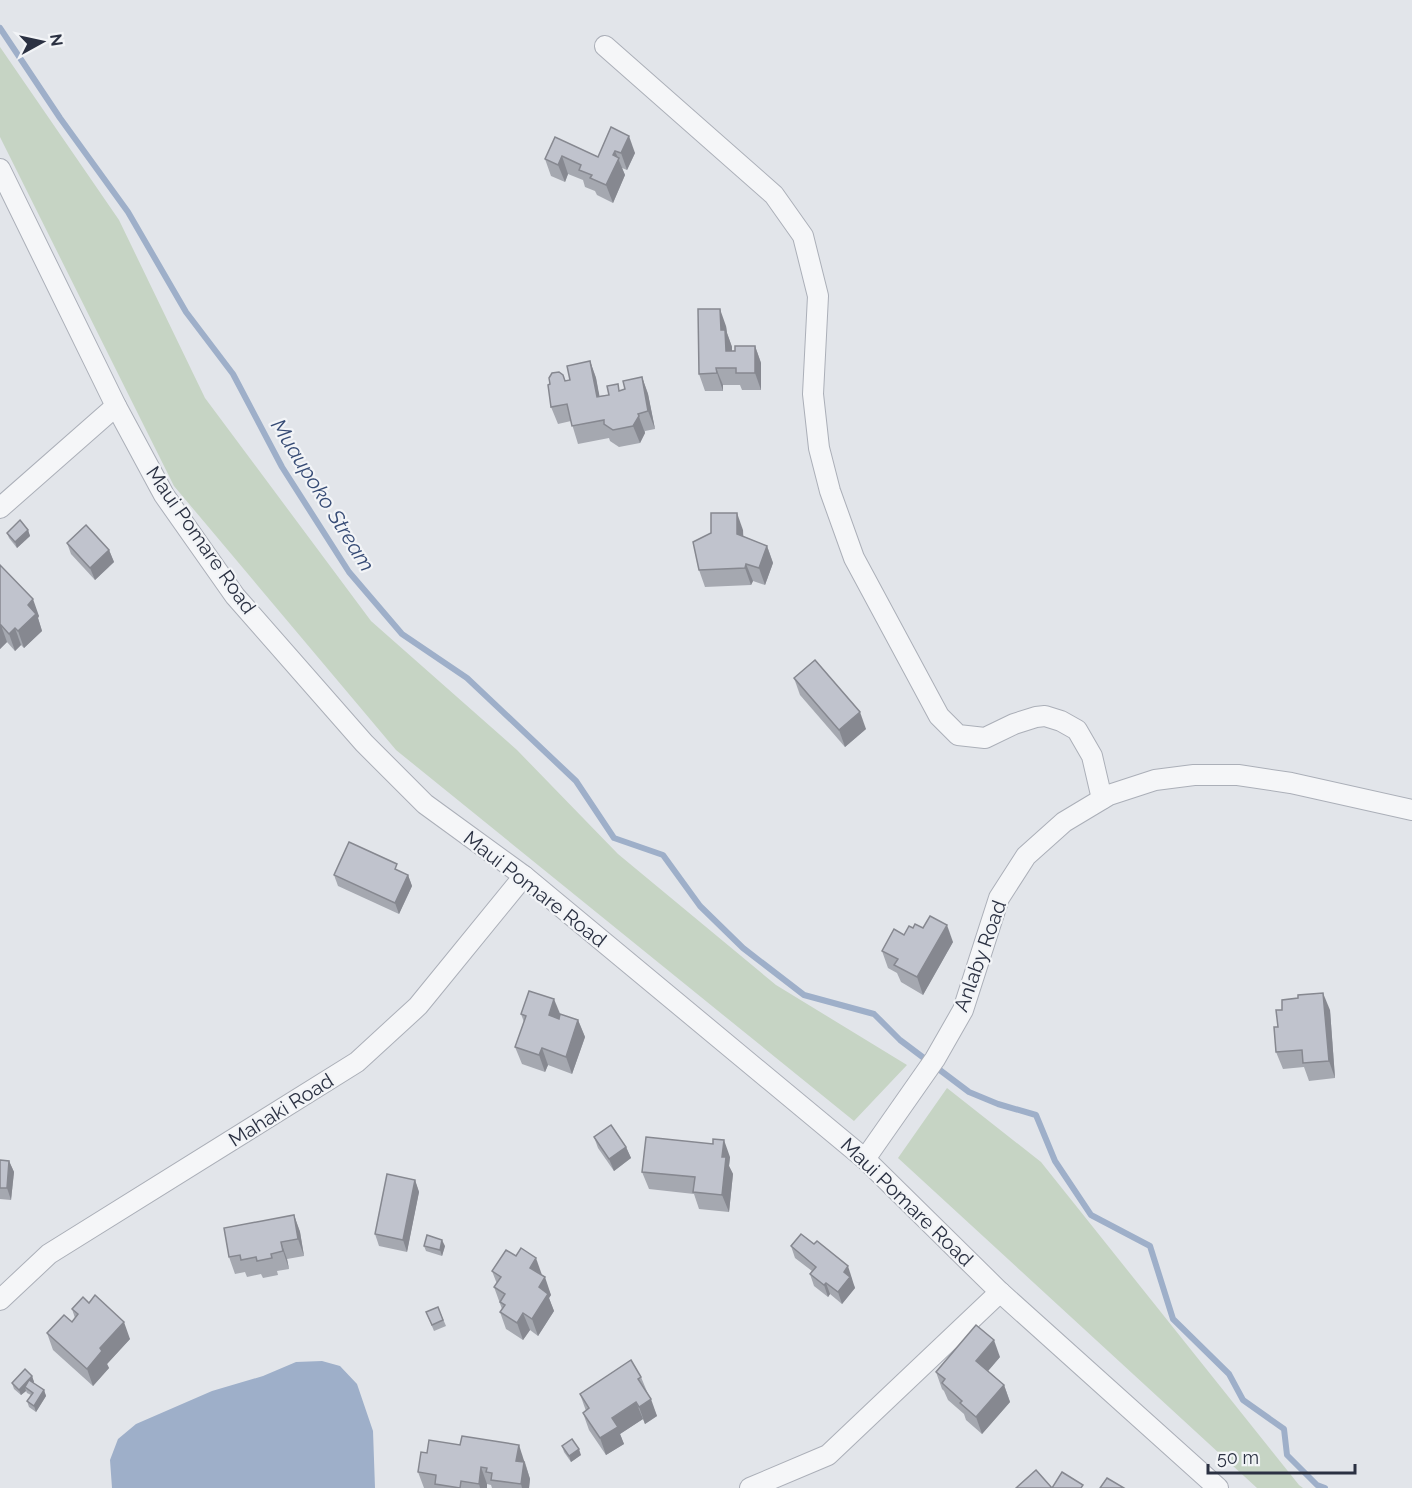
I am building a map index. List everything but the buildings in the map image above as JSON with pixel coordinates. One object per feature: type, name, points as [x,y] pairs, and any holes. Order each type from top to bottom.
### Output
[{"type":"street","points":[[605,46],[774,195],[803,236],[818,296],[813,394],[819,448],[830,491],[854,558],[939,716],[958,735],[985,738],[1014,724],[1036,717],[1044,716],[1061,721],[1077,730],[1089,750],[1101,799]]},
{"type":"street","name":"Maui Pomare Road","points":[[0,169],[116,406],[164,495],[235,596],[364,743],[425,804],[524,876],[865,1158],[1000,1292],[1218,1488]]},
{"type":"street","points":[[0,508],[116,406]]},
{"type":"street","name":"Anlaby Road","points":[[865,1158],[935,1059],[963,1010],[999,898],[1026,856],[1064,822],[1108,795],[1155,780],[1194,775],[1238,776],[1291,783],[1412,810]]},
{"type":"street","name":"Mahaki Road","points":[[0,1300],[49,1254],[357,1062],[418,1005],[524,876]]},
{"type":"street","points":[[750,1488],[828,1455],[1000,1292]]},
{"type":"green space","points":[[0,47],[119,220],[205,398],[371,621],[517,750],[618,854],[776,985],[907,1065],[854,1121],[396,750],[174,486],[0,137]]},
{"type":"green space","points":[[947,1088],[1041,1162],[1303,1488],[1257,1488],[898,1158]]},
{"type":"water","points":[[322,1361],[340,1366],[357,1384],[373,1431],[375,1488],[112,1488],[110,1460],[118,1439],[136,1424],[212,1391],[263,1376],[296,1362]]},
{"type":"waterway","name":"Muaupoko Stream","points":[[0,28],[60,118],[128,212],[186,312],[233,374],[282,467],[349,572],[402,634],[467,678],[576,781],[614,838],[663,855],[700,906],[743,948],[804,995],[874,1014],[900,1040],[969,1092],[998,1104],[1036,1115],[1055,1161],[1091,1215],[1150,1246],[1173,1319],[1229,1374],[1243,1400],[1284,1429],[1287,1455],[1317,1485],[1325,1488]]}]
